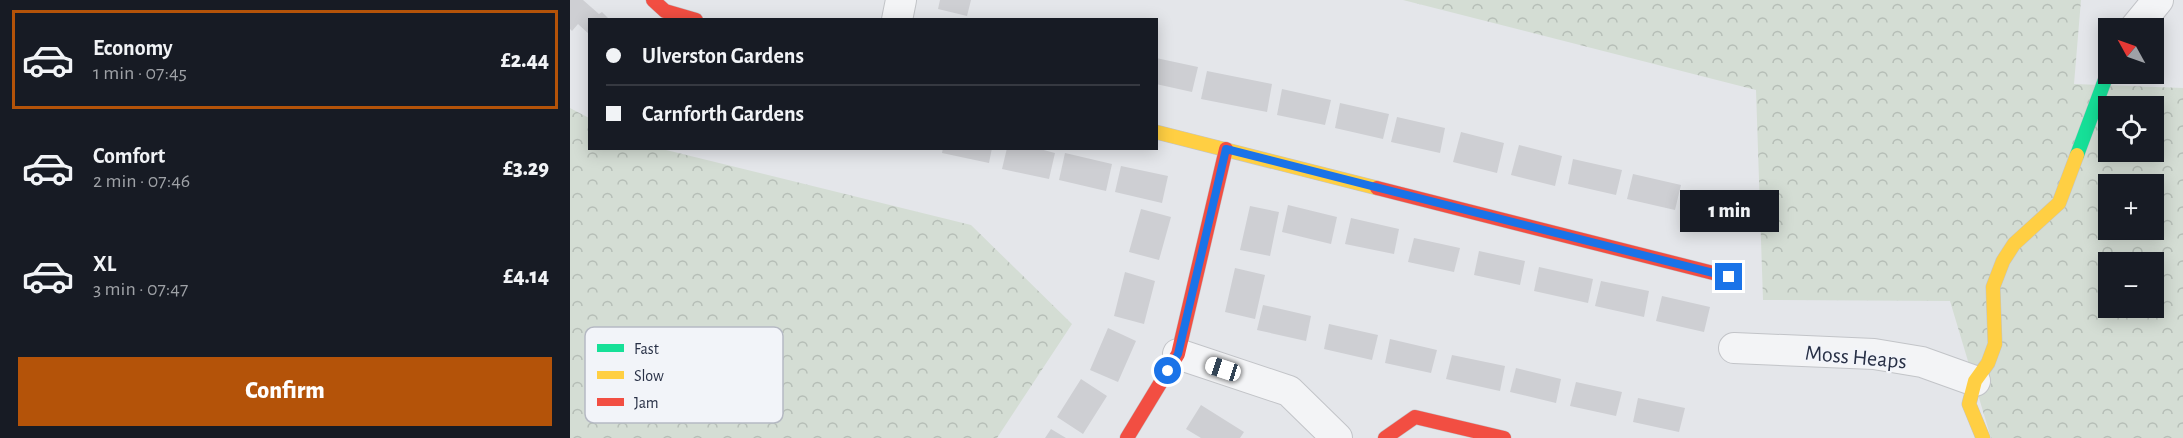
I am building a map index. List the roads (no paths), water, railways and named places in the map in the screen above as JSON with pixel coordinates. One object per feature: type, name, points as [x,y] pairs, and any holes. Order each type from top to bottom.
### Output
[{"type":"street","points":[[653,0],[665,11],[689,18]]},
{"type":"street","points":[[897,18],[901,0]]},
{"type":"street","points":[[2143,18],[2158,0]]},
{"type":"street","points":[[1983,438],[1969,404],[1975,381],[1988,363],[1995,344],[1993,286],[2003,261],[2014,244],[2059,203],[2103,84]]},
{"type":"street","points":[[1158,132],[1729,277]]},
{"type":"street","points":[[1127,438],[1178,354],[1226,149]]},
{"type":"street","name":"Moss Heaps","points":[[1734,348],[1874,354],[1922,362],[1975,381]]},
{"type":"street","points":[[1178,354],[1289,391],[1337,438]]},
{"type":"street","points":[[1384,438],[1415,417],[1503,438]]}]
